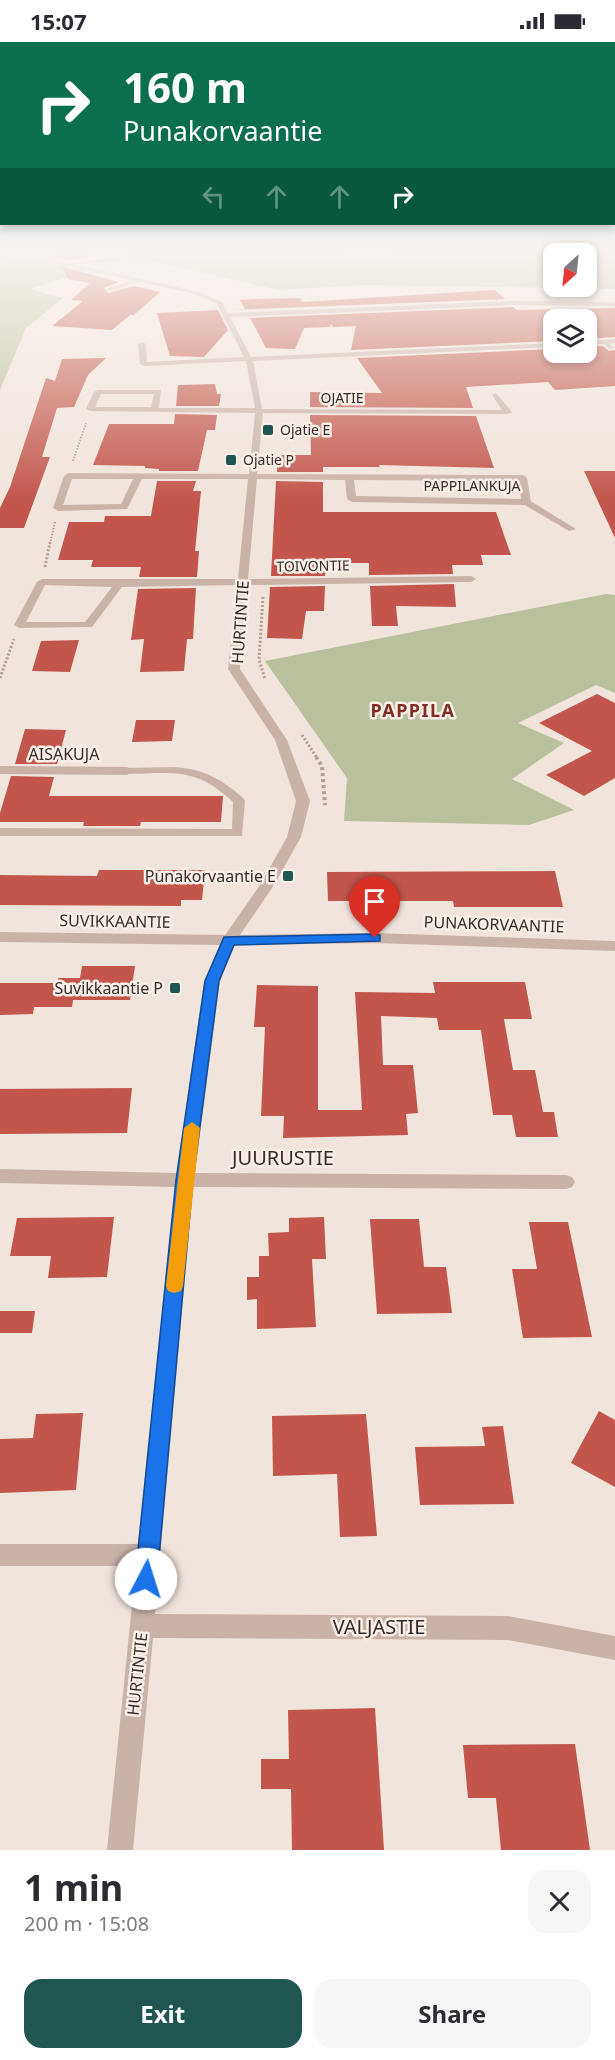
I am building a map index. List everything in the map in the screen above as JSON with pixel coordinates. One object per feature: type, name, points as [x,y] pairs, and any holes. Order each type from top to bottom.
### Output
[{"type":"street","name":"HURTINTIE","points":[[120,1850],[185,1180],[212,981],[229,940],[267,885],[294,837],[303,801],[281,740],[234,669],[259,411],[249,360],[235,332]]},
{"type":"street","points":[[597,342],[613,345]]},
{"type":"street","points":[[142,344],[144,364],[543,346]]},
{"type":"street","points":[[90,410],[98,392],[158,392],[154,410]]},
{"type":"street","name":"OJATIE","points":[[90,410],[508,412],[496,395]]},
{"type":"street","points":[[68,476],[58,508],[124,507],[139,476]]},
{"type":"street","name":"PAPPILANKUJA","points":[[68,476],[253,476],[523,478],[526,501],[351,499],[350,477]]},
{"type":"street","name":"TOIVONTIE","points":[[42,582],[119,584],[471,579]]},
{"type":"street","points":[[42,582],[19,625],[88,625],[119,584]]},
{"type":"street","name":"AISAKUJA","points":[[0,770],[127,771]]},
{"type":"street","name":"SUVIKKAANTIE","points":[[0,937],[229,940]]},
{"type":"street","name":"PUNAKORVAANTIE","points":[[229,940],[375,938],[615,946]]},
{"type":"street","name":"JUURUSTIE","points":[[0,1176],[185,1180],[566,1182]]},
{"type":"street","points":[[0,1555],[148,1556]]},
{"type":"street","name":"VALJASTIE","points":[[142,1626],[508,1628],[615,1648]]},
{"type":"lane","points":[[526,501],[572,529]]},
{"type":"lane","points":[[0,832],[238,833],[239,801],[221,783],[200,771],[127,771]]},
{"type":"path","points":[[68,476],[90,410]]},
{"type":"path","points":[[42,582],[58,508]]},
{"type":"path","points":[[0,678],[19,625]]},
{"type":"green space","points":[[0,332],[24,332],[0,390]]},
{"type":"green space","points":[[606,594],[615,595],[615,693],[596,685],[518,723],[564,743],[512,779],[574,810],[529,825],[344,821],[347,778],[265,661]]},
{"type":"building","points":[[163,332],[226,332],[204,357],[170,356]]},
{"type":"building","points":[[258,332],[302,332],[295,349],[266,348]]},
{"type":"building","points":[[355,332],[543,332],[543,341],[351,350]]},
{"type":"building","points":[[597,332],[615,332],[615,337],[597,338]]},
{"type":"building","points":[[597,346],[603,346],[609,351],[615,350],[615,386],[555,390],[548,382],[466,387],[473,408],[310,407],[310,392],[382,393],[357,358],[543,350],[543,363],[597,363]]},
{"type":"building","points":[[106,358],[88,375],[74,407],[57,408],[42,457],[50,457],[24,528],[0,528],[0,508],[10,487],[46,378],[55,381],[62,359]]},
{"type":"building","points":[[215,384],[217,394],[221,394],[219,406],[176,406],[178,385]]},
{"type":"building","points":[[175,414],[217,415],[215,430],[207,430],[198,471],[159,471],[159,469],[145,468],[145,466],[93,465],[109,424],[174,424]]},
{"type":"building","points":[[310,415],[476,416],[494,468],[379,465],[380,467],[323,467],[323,472],[277,472],[277,455],[311,455]]},
{"type":"building","points":[[584,471],[615,471],[615,538]]},
{"type":"building","points":[[157,481],[196,481],[193,491],[201,491],[195,551],[199,551],[197,577],[139,577],[141,567],[91,567],[93,560],[58,560],[69,522],[104,522],[105,516],[151,516]]},
{"type":"building","points":[[276,481],[323,482],[323,512],[496,512],[511,555],[481,555],[483,565],[452,565],[453,574],[369,575],[369,563],[326,563],[325,576],[271,576]]},
{"type":"building","points":[[454,584],[456,607],[396,606],[398,626],[372,626],[370,586]]},
{"type":"building","points":[[325,586],[324,611],[306,611],[302,639],[267,638],[270,587]]},
{"type":"building","points":[[196,588],[193,639],[187,639],[184,671],[140,672],[144,639],[131,640],[138,589]]},
{"type":"building","points":[[79,640],[70,672],[32,671],[41,641]]},
{"type":"building","points":[[597,694],[615,703],[615,778],[584,796],[546,775],[592,751],[539,723]]},
{"type":"building","points":[[136,720],[175,720],[172,741],[132,742]]},
{"type":"building","points":[[25,729],[66,730],[57,764],[15,764]]},
{"type":"building","points":[[11,776],[54,777],[49,796],[223,796],[221,822],[141,822],[140,826],[83,826],[84,822],[0,822],[0,813]]},
{"type":"building","points":[[99,870],[205,870],[202,900],[181,900],[181,906],[0,905],[0,875],[97,876]]},
{"type":"building","points":[[555,871],[563,907],[454,907],[453,901],[328,901],[327,872]]},
{"type":"building","points":[[82,966],[135,966],[130,1000],[73,1000],[72,1007],[34,1007],[33,1014],[0,1015],[0,983],[58,983],[58,978],[80,978]]},
{"type":"building","points":[[433,982],[525,982],[532,1019],[504,1019],[513,1070],[535,1070],[543,1112],[554,1112],[558,1137],[516,1137],[512,1115],[493,1115],[481,1030],[439,1030],[437,1018],[381,1016],[383,1065],[413,1065],[418,1113],[406,1114],[408,1135],[283,1138],[284,1116],[261,1116],[265,1027],[254,1027],[257,985],[318,986],[318,1110],[362,1110],[355,992],[435,993]]},
{"type":"building","points":[[132,1088],[127,1133],[0,1134],[0,1089]]},
{"type":"building","points":[[114,1217],[107,1277],[48,1278],[51,1256],[10,1256],[17,1218]]},
{"type":"building","points":[[324,1217],[326,1259],[312,1259],[316,1327],[257,1329],[257,1299],[247,1300],[247,1277],[259,1277],[259,1256],[269,1256],[268,1233],[289,1232],[289,1218]]},
{"type":"building","points":[[370,1219],[419,1219],[424,1267],[446,1267],[452,1313],[377,1314]]},
{"type":"building","points":[[529,1222],[568,1222],[592,1337],[523,1338],[512,1269],[537,1269]]},
{"type":"building","points":[[0,1311],[35,1311],[32,1333],[0,1333]]},
{"type":"building","points":[[599,1411],[615,1420],[615,1487],[571,1463]]},
{"type":"building","points":[[83,1413],[76,1490],[0,1493],[0,1439],[33,1438],[36,1414]]},
{"type":"building","points":[[366,1414],[377,1536],[340,1537],[337,1474],[273,1476],[272,1416]]},
{"type":"building","points":[[503,1426],[514,1504],[420,1505],[415,1447],[485,1446],[482,1427]]},
{"type":"building","points":[[375,1708],[384,1850],[292,1850],[291,1789],[261,1789],[261,1759],[289,1759],[288,1710]]},
{"type":"building","points":[[575,1744],[590,1850],[501,1850],[496,1798],[468,1798],[463,1745]]},
{"type":"slow traffic","points":[[174,1286],[192,1128]]},
{"type":"place","name":"Ojatie E","points":[[268,430]]},
{"type":"place","name":"Ojatie P","points":[[231,460]]},
{"type":"place","name":"Punakorvaantie E","points":[[288,876]]},
{"type":"place","name":"Suvikkaantie P","points":[[175,988]]},
{"type":"district","name":"PAPPILA","points":[[413,711]]},
{"type":"route","points":[[146,1579],[185,1180],[212,981],[229,940],[375,938]]}]
